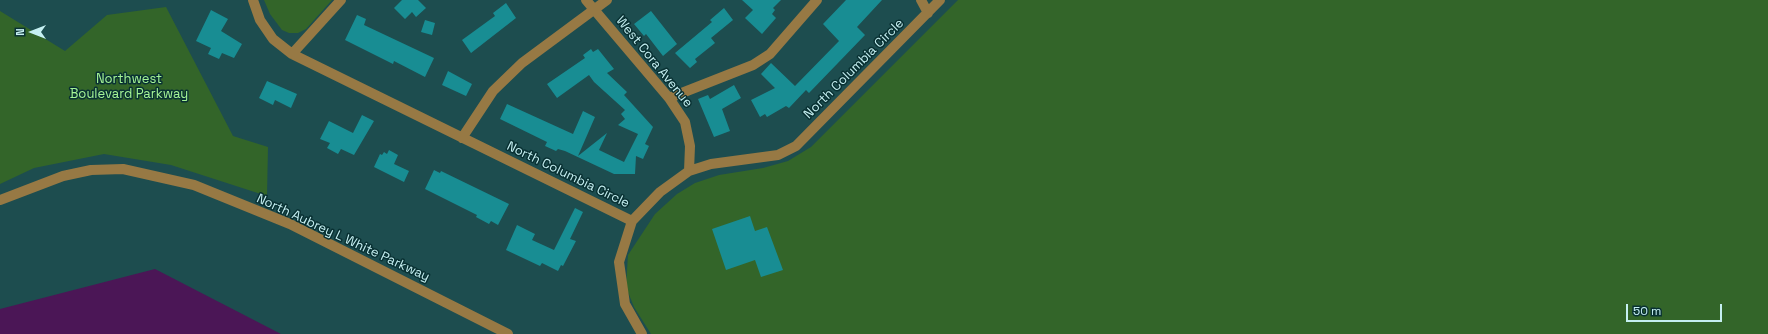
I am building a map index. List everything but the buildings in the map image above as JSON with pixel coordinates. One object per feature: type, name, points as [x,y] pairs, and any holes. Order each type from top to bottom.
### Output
[{"type":"street","name":"North Columbia Circle","points":[[253,0],[260,20],[273,39],[292,54],[632,221],[660,192],[689,171],[711,164],[778,155],[796,146],[940,0]]},
{"type":"street","points":[[292,54],[341,0]]},
{"type":"street","name":"West Cora Avenue","points":[[586,0],[669,98],[685,122],[690,146],[689,171]]},
{"type":"street","points":[[462,138],[493,91],[522,63],[607,0]]},
{"type":"street","points":[[669,98],[753,65],[770,54],[817,0]]},
{"type":"street","points":[[921,0],[928,13]]},
{"type":"street","name":"North Aubrey L White Parkway","points":[[0,200],[64,176],[91,170],[123,169],[194,185],[290,224],[508,334]]},
{"type":"street","points":[[632,221],[619,262],[625,304],[642,334]]},
{"type":"green space","points":[[264,0],[332,0],[306,29],[298,33],[289,33],[282,30],[270,14]]},
{"type":"green space","points":[[958,0],[1768,0],[1768,334],[651,334],[634,307],[626,287],[628,255],[655,214],[677,194],[695,183],[719,175],[763,168],[788,161],[811,147]]},
{"type":"green space","name":"Northwest Boulevard Parkway","points":[[166,7],[233,136],[268,147],[267,196],[171,165],[104,154],[34,168],[0,184],[0,11],[65,51],[107,15]]},
{"type":"shaded area","points":[[155,269],[281,334],[0,334],[0,309]]}]
